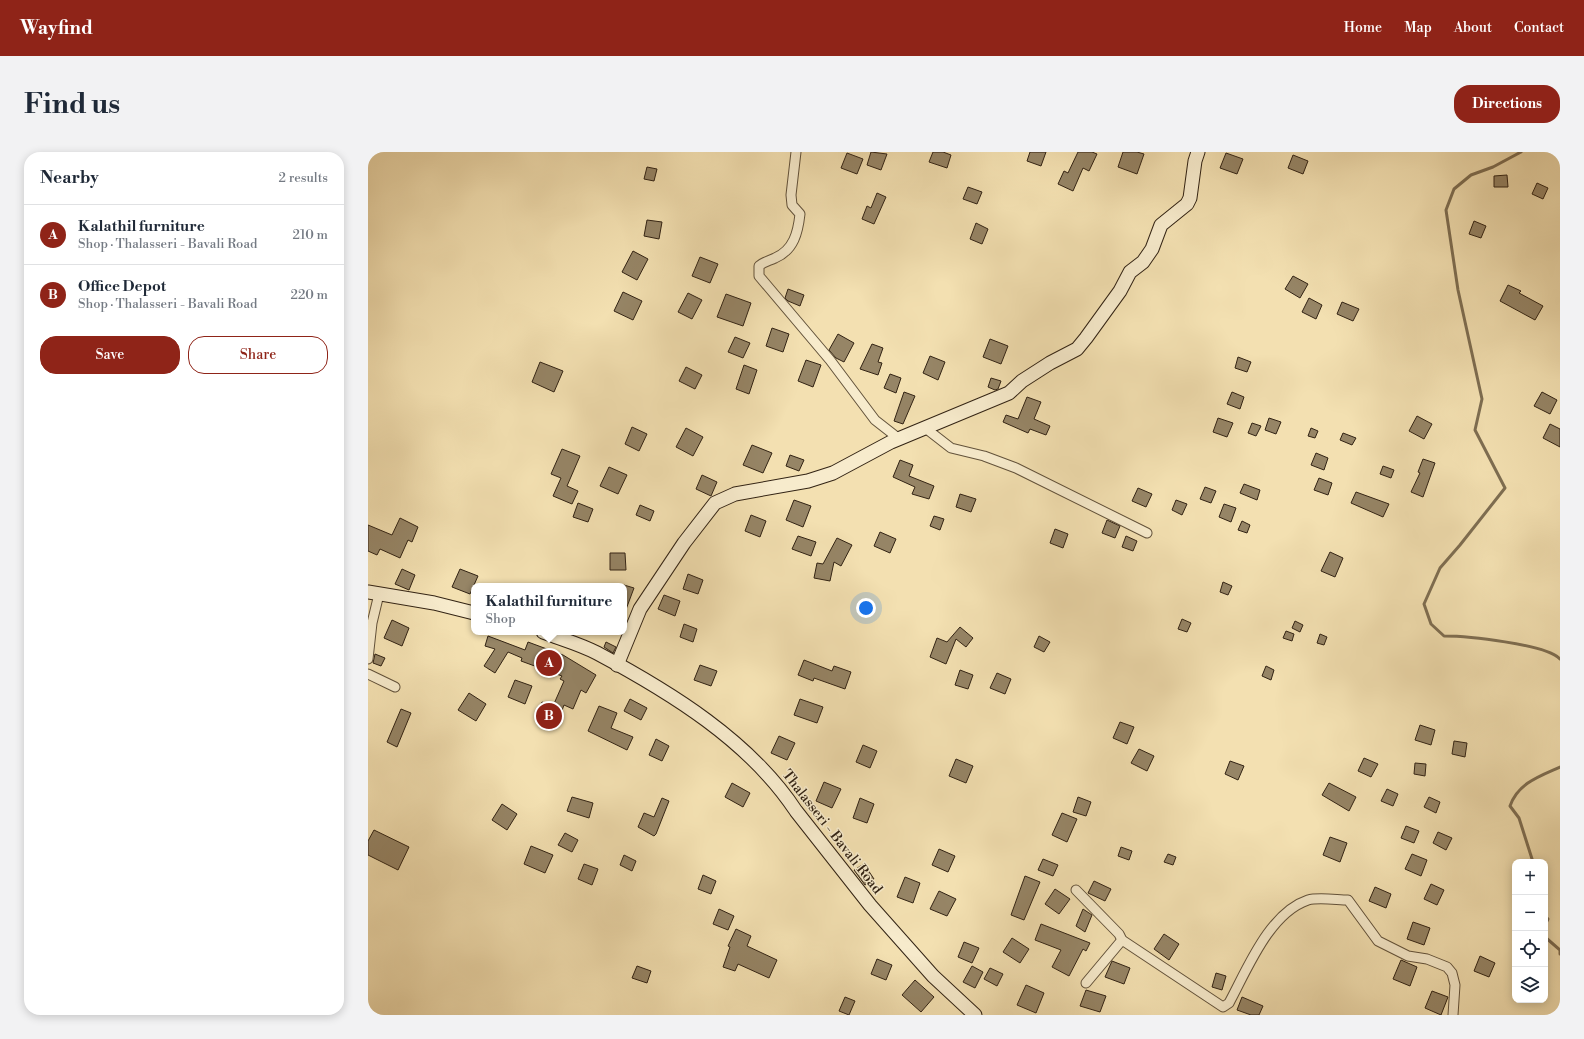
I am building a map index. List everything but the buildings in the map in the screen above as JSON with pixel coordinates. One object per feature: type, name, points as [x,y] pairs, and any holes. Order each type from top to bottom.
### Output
[{"type":"street","points":[[796,152],[791,195],[792,205],[800,214],[799,229],[791,246],[776,257],[765,260],[759,266],[759,276],[830,360],[875,420],[898,438]]},
{"type":"street","points":[[617,665],[640,609],[684,543],[715,503],[735,494],[808,481],[833,473],[898,438],[1009,393],[1022,381],[1050,363],[1077,349],[1120,291],[1130,272],[1143,262],[1152,249],[1161,224],[1187,204],[1190,198],[1195,161],[1198,152]]},
{"type":"street","points":[[924,427],[951,448],[984,456],[1016,468],[1147,533]]},
{"type":"street","points":[[368,660],[374,593],[434,603],[471,612]]},
{"type":"street","name":"Thalasseri - Bavali Road","points":[[551,635],[596,652],[670,696],[731,737],[785,794],[796,811],[874,910],[933,976],[975,1015]]},
{"type":"street","points":[[368,674],[395,687]]},
{"type":"street","points":[[1076,890],[1119,934],[1122,940],[1223,1007],[1229,1003],[1269,932],[1287,912],[1309,900],[1348,900],[1378,941],[1408,956],[1427,959],[1447,967],[1452,972],[1455,985],[1453,1015]]},
{"type":"street","points":[[1086,983],[1122,940]]},
{"type":"waterway","points":[[1521,152],[1493,167],[1471,175],[1454,189],[1446,210],[1458,290],[1482,399],[1475,430],[1505,488],[1440,568],[1424,604],[1431,624],[1444,636],[1487,639],[1523,645],[1539,649],[1560,659]]},
{"type":"waterway","points":[[1532,859],[1519,818],[1510,806],[1518,791],[1530,781],[1560,767]]},
{"type":"waterway","points":[[1548,940],[1560,950],[1560,954]]},
{"type":"place","name":"Kalathil furniture","points":[[549,663]]},
{"type":"place","name":"Office Depot","points":[[549,716]]}]
